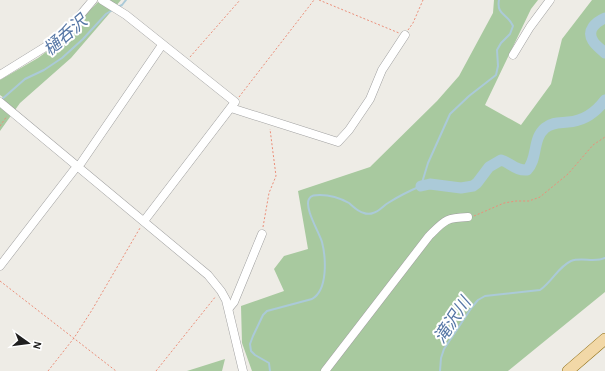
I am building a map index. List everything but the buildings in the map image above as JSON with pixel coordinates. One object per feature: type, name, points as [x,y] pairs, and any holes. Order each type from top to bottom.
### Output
[{"type":"main road","points":[[568,371],[605,339]]},
{"type":"street","points":[[0,75],[50,44],[71,26],[93,0]]},
{"type":"street","points":[[102,0],[126,15],[185,63],[233,105],[269,120],[338,142],[349,130],[370,99],[382,70],[405,35]]},
{"type":"street","points":[[513,55],[530,27],[550,0]]},
{"type":"street","points":[[0,266],[77,166],[162,45]]},
{"type":"street","points":[[0,102],[208,275],[221,291],[229,308],[243,371]]},
{"type":"street","points":[[144,221],[233,105]]},
{"type":"street","points":[[325,371],[443,221],[448,219],[468,218]]},
{"type":"street","points":[[229,308],[234,302],[262,234]]},
{"type":"path","points":[[185,63],[240,0]]},
{"type":"path","points":[[233,105],[314,0]]},
{"type":"path","points":[[320,0],[405,35],[413,23],[423,0]]},
{"type":"path","points":[[0,126],[11,111]]},
{"type":"path","points":[[262,234],[269,193],[276,176],[269,120]]},
{"type":"path","points":[[468,218],[504,204],[516,201],[529,201],[540,197],[568,174],[594,145],[605,137]]},
{"type":"path","points":[[48,371],[74,338],[92,310],[144,221]]},
{"type":"path","points":[[0,281],[116,371]]},
{"type":"path","points":[[156,371],[221,291]]},
{"type":"green space","points":[[100,0],[121,0],[71,58],[20,103],[0,131],[0,105],[4,98],[0,95],[0,80],[38,58],[58,43]]},
{"type":"green space","points":[[494,0],[538,0],[531,9],[485,105],[521,125],[551,84],[562,39],[592,0],[605,0],[605,292],[508,371],[252,371],[242,343],[241,306],[284,291],[274,269],[284,256],[308,249],[298,191],[370,167],[437,101],[459,76],[493,13]]},
{"type":"green space","points":[[225,359],[222,371],[187,371]]},
{"type":"waterway","name":"樋呑沢","points":[[118,7],[126,0]]},
{"type":"waterway","points":[[270,371],[269,363],[255,355],[251,351],[250,344],[263,315],[267,311],[312,299],[321,289],[323,281],[325,265],[322,242],[308,208],[309,199],[315,195],[331,196],[349,203],[356,209],[366,214],[371,214],[400,196],[421,186],[428,163],[450,114],[469,96],[496,75],[498,66],[497,50],[501,43],[510,34],[513,26],[499,9],[499,0]]},
{"type":"waterway","name":"樋呑沢","points":[[1,100],[25,79],[44,70],[62,58],[83,39],[106,14],[114,9]]},
{"type":"waterway","points":[[605,18],[595,24],[591,30],[591,37],[594,43],[605,53]]},
{"type":"waterway","points":[[421,186],[430,184],[461,188],[473,186],[489,167],[501,160],[517,168],[527,170],[533,160],[538,138],[545,128],[553,124],[584,118],[598,108],[605,100]]},
{"type":"waterway","name":"滝沢川","points":[[440,371],[441,358],[444,349],[478,300],[485,296],[540,290],[562,267],[571,261],[597,260],[605,258]]}]
